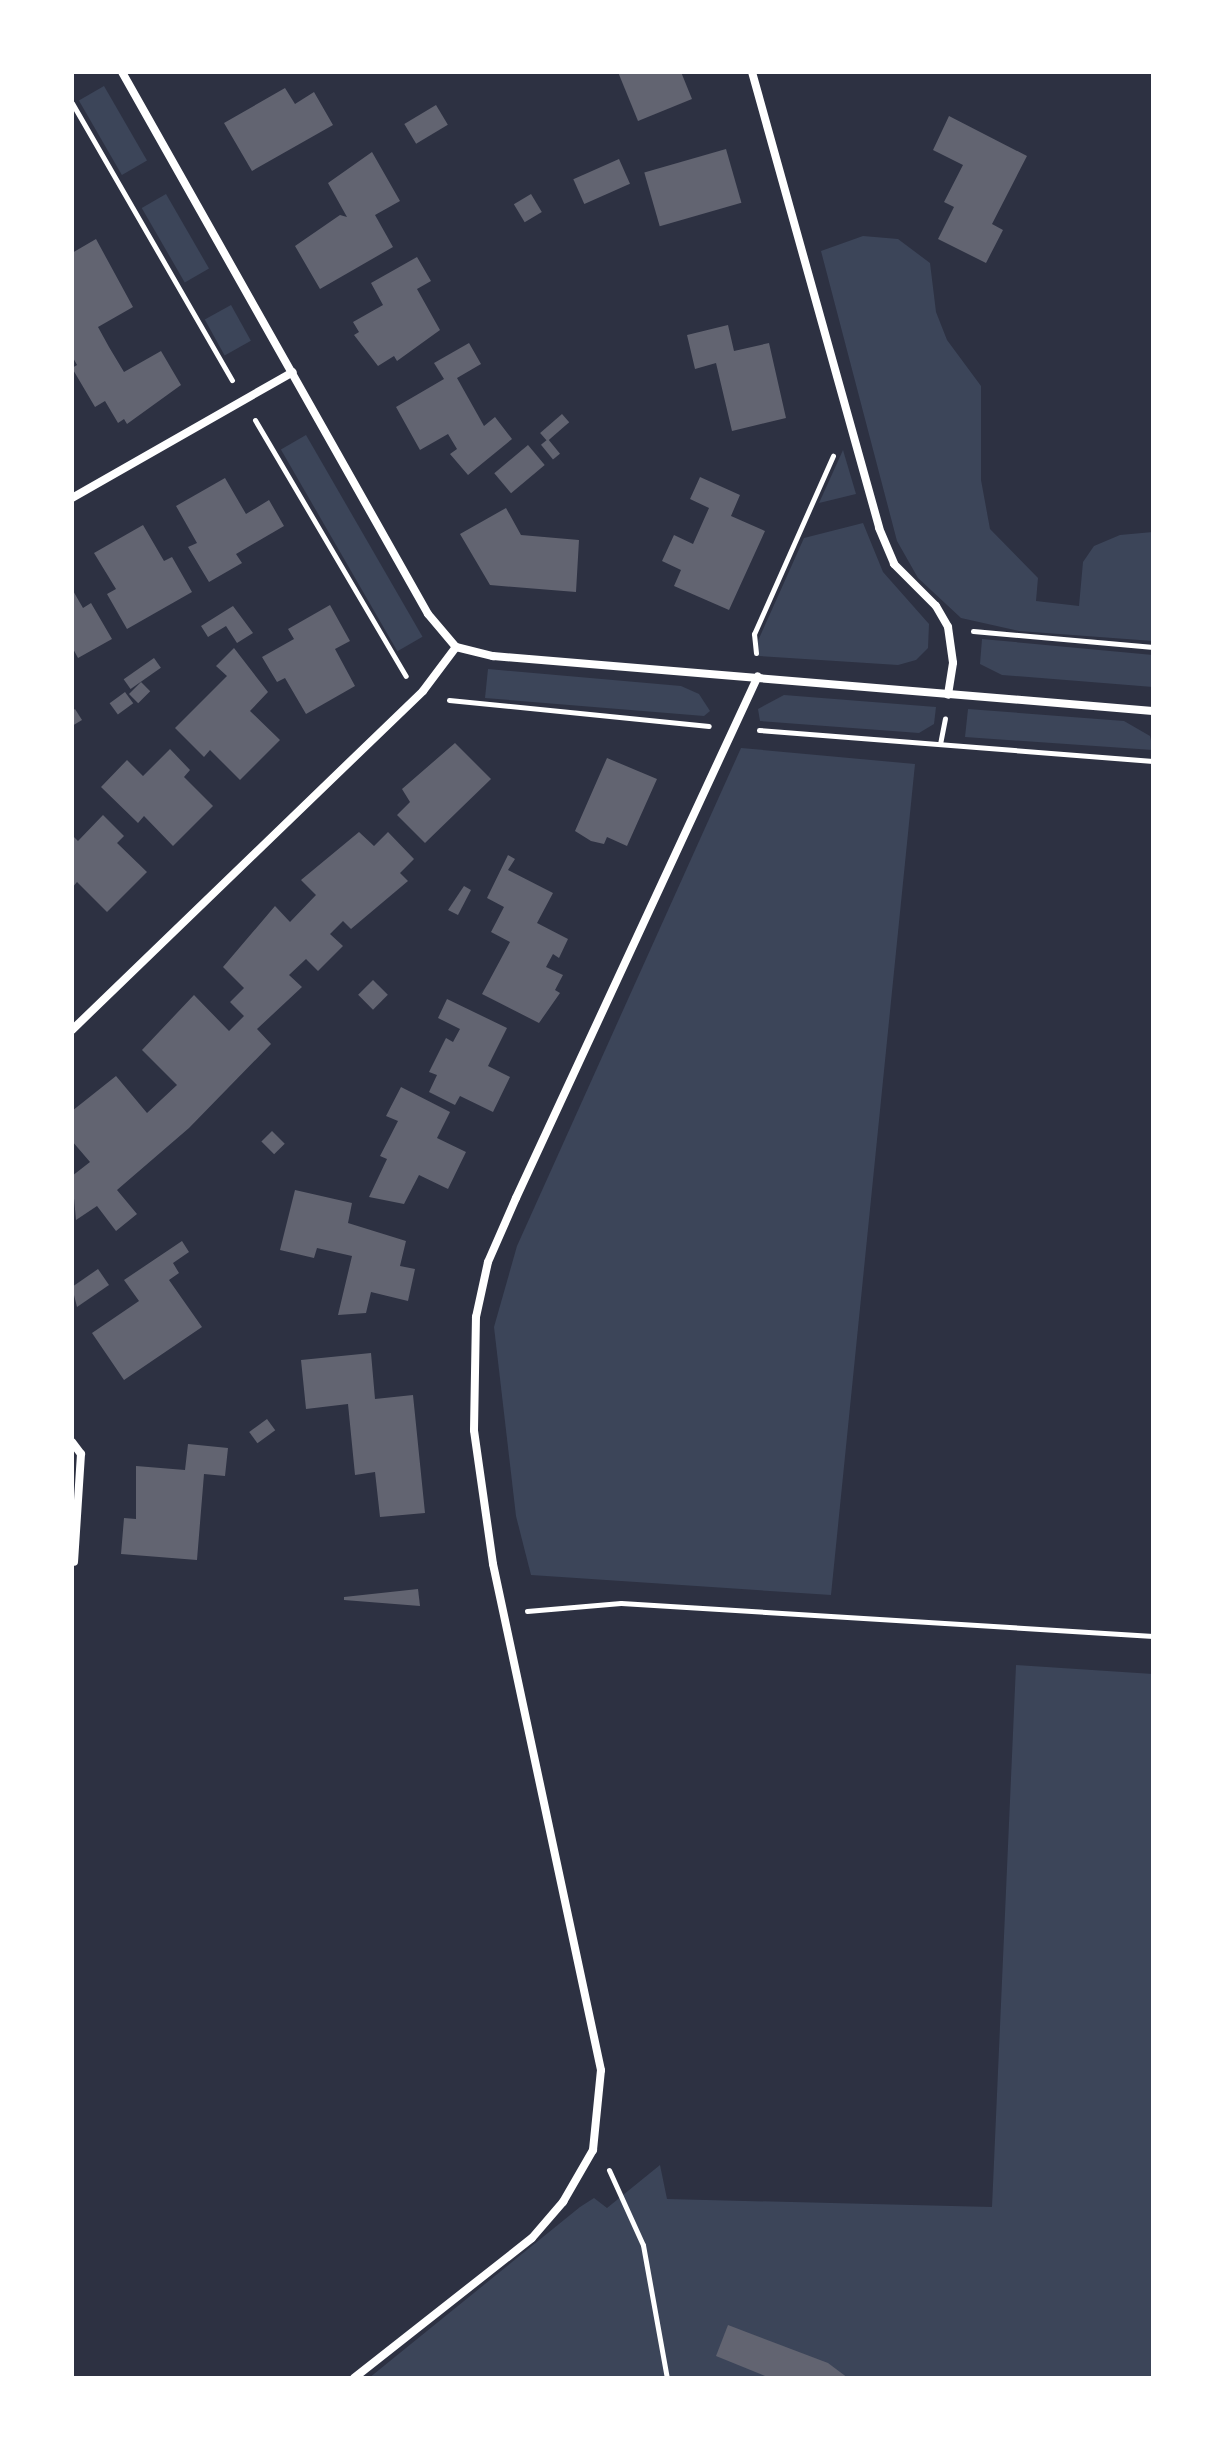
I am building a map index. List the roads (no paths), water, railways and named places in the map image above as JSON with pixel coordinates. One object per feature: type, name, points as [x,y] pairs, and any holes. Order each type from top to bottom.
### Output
[{"type":"street","points":[[122,72],[428,614],[456,647],[493,656],[1153,711]]},
{"type":"street","points":[[752,72],[879,528],[894,564],[936,606],[948,627],[953,663],[948,695]]},
{"type":"street","points":[[72,498],[293,372]]},
{"type":"street","points":[[72,1030],[423,691],[456,647]]},
{"type":"street","points":[[354,2378],[532,2238],[563,2202],[593,2150],[601,2070],[502,1613],[474,1430],[476,1317],[488,1262],[758,676]]},
{"type":"street","points":[[72,1442],[81,1454],[74,1562]]}]
